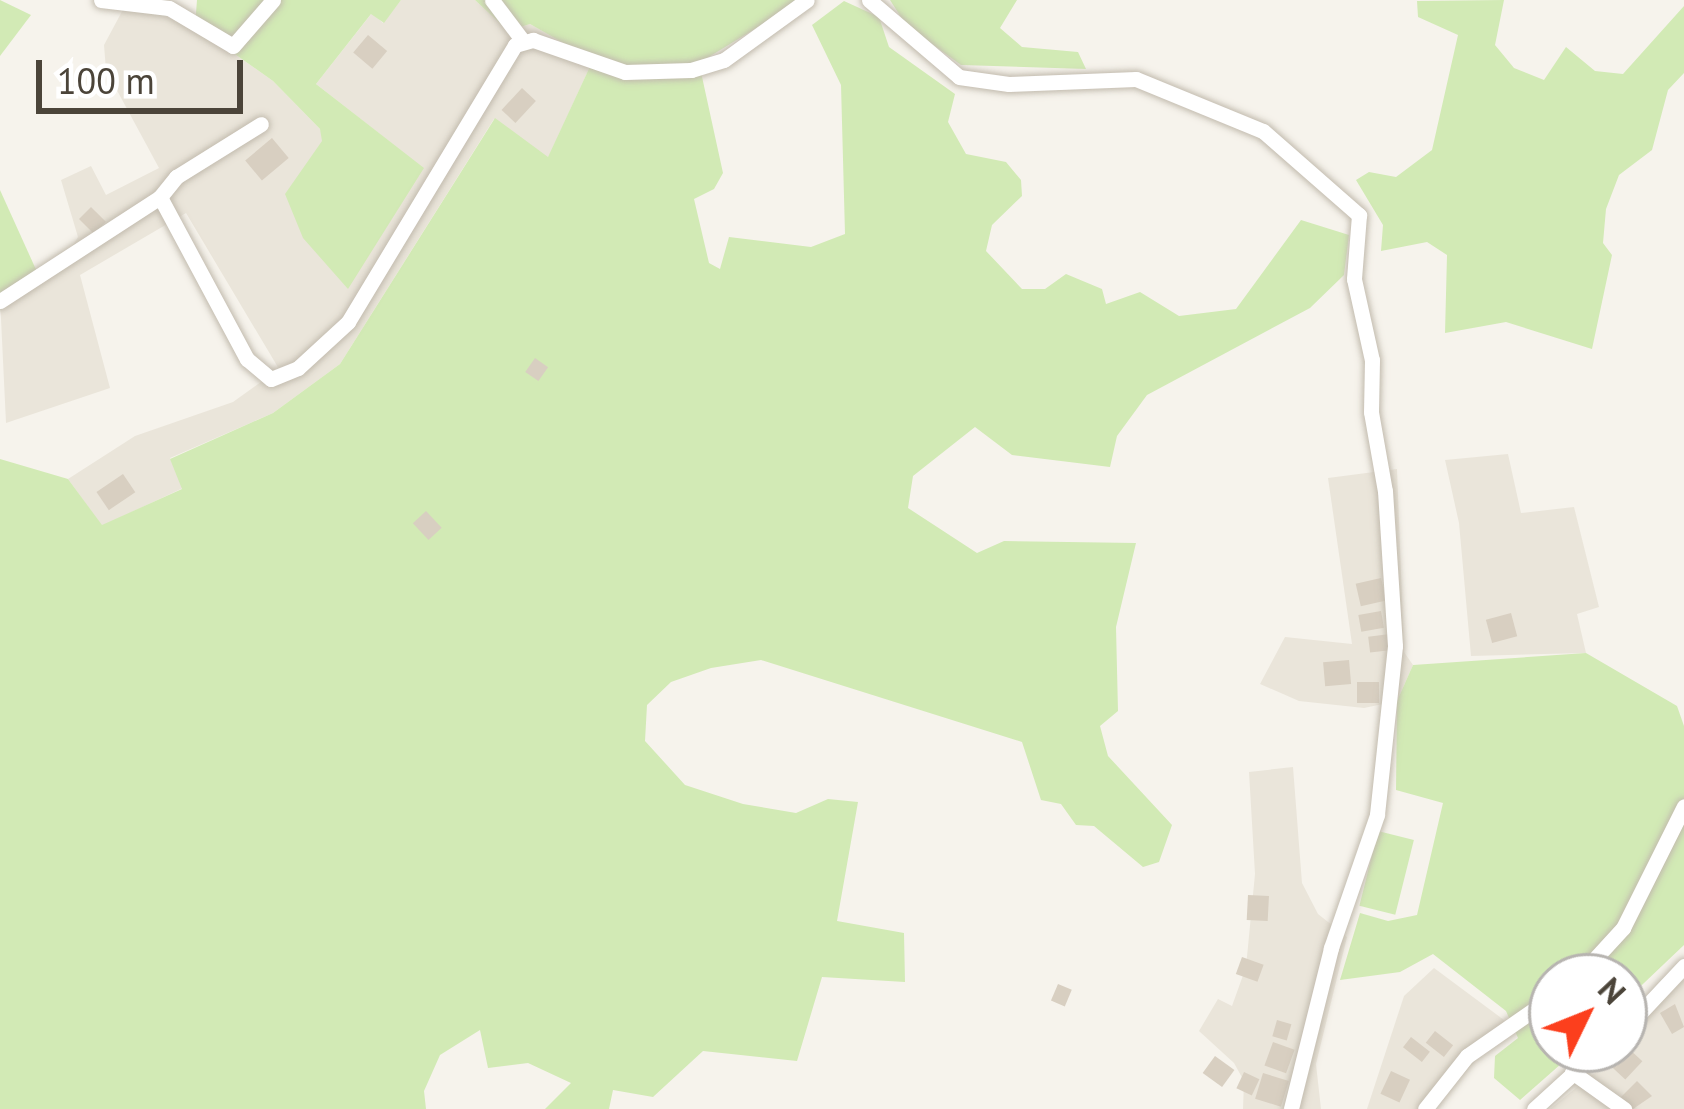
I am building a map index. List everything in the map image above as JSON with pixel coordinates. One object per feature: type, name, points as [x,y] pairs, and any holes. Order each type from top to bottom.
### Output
[{"type":"street","points":[[101,0],[170,8],[233,46],[273,0]]},
{"type":"street","points":[[492,0],[523,41],[625,72],[691,70],[724,61],[797,2]]},
{"type":"street","points":[[869,0],[959,77],[1009,84],[1136,79],[1263,130],[1351,200],[1359,215],[1354,279],[1372,360],[1370,412],[1395,646],[1377,815],[1331,948],[1291,1109]]},
{"type":"street","points":[[160,197],[247,359],[271,380],[298,368],[348,322],[523,41]]},
{"type":"street","points":[[0,301],[160,197],[176,177],[261,124]]},
{"type":"street","points":[[1600,953],[1623,928],[1684,806]]},
{"type":"street","points":[[1648,1004],[1684,966]]},
{"type":"street","points":[[1425,1109],[1467,1056],[1528,1014]]},
{"type":"street","points":[[1534,1109],[1571,1073]]},
{"type":"street","points":[[1573,1073],[1624,1109]]},
{"type":"shaded area","points":[[401,0],[475,0],[508,31],[530,24],[593,60],[548,158],[494,119],[340,364],[273,413],[170,458],[183,488],[102,526],[68,479],[135,436],[233,402],[279,369],[186,213],[80,275],[110,388],[6,423],[0,298],[63,261],[78,237],[61,180],[91,166],[106,195],[159,168],[106,70],[104,45],[126,4],[195,26],[273,81],[320,129],[373,244],[423,168],[316,84],[372,13],[383,23]]},
{"type":"shaded area","points":[[1508,454],[1521,513],[1574,507],[1599,607],[1577,614],[1586,653],[1471,656],[1459,523],[1445,460]]},
{"type":"shaded area","points":[[1397,469],[1404,652],[1413,665],[1397,701],[1364,708],[1299,701],[1260,684],[1285,637],[1352,644],[1328,478]]},
{"type":"shaded area","points":[[1293,767],[1302,883],[1318,914],[1347,937],[1316,1064],[1321,1109],[1243,1109],[1244,1081],[1234,1063],[1199,1031],[1218,999],[1232,1006],[1246,967],[1255,874],[1249,772]]},
{"type":"shaded area","points":[[1434,968],[1508,1023],[1433,1109],[1367,1109],[1404,996]]},
{"type":"shaded area","points":[[1684,979],[1684,1109],[1550,1109],[1594,1073],[1648,1073],[1648,1016]]},
{"type":"green space","points":[[0,0],[31,15],[0,56]]},
{"type":"green space","points":[[197,0],[401,0],[384,23],[371,14],[316,84],[424,168],[348,289],[303,238],[285,194],[322,141],[320,129],[273,81],[195,26]]},
{"type":"green space","points":[[475,0],[802,0],[699,63],[723,173],[714,189],[694,199],[709,263],[720,269],[729,237],[811,247],[845,234],[841,85],[812,25],[844,1],[879,17],[889,47],[955,94],[948,122],[966,154],[1006,162],[1021,180],[1022,196],[992,225],[986,251],[1022,289],[1045,289],[1066,274],[1102,289],[1106,304],[1140,292],[1179,316],[1236,309],[1301,220],[1349,235],[1344,275],[1310,308],[1147,395],[1117,436],[1110,467],[1012,455],[975,427],[913,476],[908,508],[977,553],[1004,541],[1136,543],[1116,627],[1118,711],[1100,726],[1108,756],[1172,825],[1159,862],[1143,867],[1094,826],[1076,825],[1061,804],[1041,800],[1022,742],[761,660],[711,668],[671,682],[647,705],[645,741],[685,785],[743,804],[796,813],[828,799],[858,802],[837,921],[904,933],[905,982],[822,977],[797,1061],[703,1051],[653,1097],[613,1090],[609,1109],[545,1109],[571,1083],[528,1063],[488,1068],[480,1030],[440,1055],[424,1091],[426,1109],[0,1109],[0,459],[68,479],[102,525],[182,489],[170,459],[273,413],[340,364],[495,118],[548,157],[593,60],[530,24],[508,31]]},
{"type":"green space","points":[[890,0],[1017,0],[1000,28],[1022,47],[1078,52],[1086,69],[961,65],[906,25]]},
{"type":"green space","points":[[1504,0],[1495,45],[1514,68],[1544,80],[1566,47],[1595,71],[1623,74],[1684,6],[1684,73],[1668,90],[1652,150],[1619,175],[1606,209],[1603,243],[1612,255],[1592,349],[1506,322],[1445,333],[1447,255],[1427,242],[1381,251],[1383,225],[1356,180],[1369,172],[1396,177],[1432,150],[1458,35],[1418,17],[1417,1]]},
{"type":"green space","points":[[0,190],[38,274],[0,298]]},
{"type":"green space","points":[[1586,653],[1677,706],[1684,726],[1684,945],[1648,979],[1648,953],[1528,953],[1528,1073],[1551,1073],[1520,1100],[1494,1078],[1495,1056],[1518,1038],[1506,1011],[1433,954],[1400,972],[1340,980],[1360,913],[1388,921],[1417,915],[1443,803],[1396,790],[1397,701],[1413,665]]},
{"type":"green space","points":[[1378,831],[1414,840],[1395,915],[1359,906]]},
{"type":"building","points":[[368,35],[387,51],[372,69],[353,53]]},
{"type":"building","points":[[522,88],[536,101],[515,123],[502,110]]},
{"type":"building","points":[[272,138],[289,158],[262,180],[245,160]]},
{"type":"building","points":[[91,207],[106,222],[94,234],[79,219]]},
{"type":"building","points":[[535,358],[548,367],[538,381],[525,372]]},
{"type":"building","points":[[123,474],[135,492],[109,510],[96,492]]},
{"type":"building","points":[[426,511],[442,528],[429,540],[413,523]]},
{"type":"building","points":[[1381,578],[1386,600],[1361,606],[1356,584]]},
{"type":"building","points":[[1381,611],[1384,628],[1361,632],[1358,615]]},
{"type":"building","points":[[1511,613],[1517,636],[1492,643],[1486,620]]},
{"type":"building","points":[[1390,634],[1392,650],[1370,653],[1368,637]]},
{"type":"building","points":[[1349,660],[1351,684],[1325,686],[1323,662]]},
{"type":"building","points":[[1357,682],[1379,682],[1379,703],[1357,703]]},
{"type":"building","points":[[1248,895],[1269,896],[1268,921],[1247,920]]},
{"type":"building","points":[[1242,957],[1264,965],[1257,982],[1236,974]]},
{"type":"building","points":[[1058,984],[1072,990],[1065,1006],[1051,1001]]},
{"type":"building","points":[[1675,1004],[1684,1027],[1672,1034],[1660,1013]]},
{"type":"building","points":[[1277,1020],[1291,1024],[1287,1040],[1272,1036]]},
{"type":"building","points":[[1435,1031],[1453,1045],[1444,1057],[1426,1043]]},
{"type":"building","points":[[1411,1037],[1430,1052],[1422,1062],[1403,1047]]},
{"type":"building","points":[[1273,1042],[1295,1050],[1286,1073],[1264,1065]]},
{"type":"building","points":[[1215,1056],[1234,1070],[1222,1087],[1203,1073]]},
{"type":"building","points":[[1391,1071],[1410,1080],[1399,1103],[1380,1094]]},
{"type":"building","points":[[1244,1072],[1259,1079],[1252,1095],[1236,1088]]},
{"type":"building","points":[[1263,1073],[1289,1081],[1281,1107],[1255,1099]]},
{"type":"building","points":[[1637,1081],[1652,1096],[1633,1109],[1621,1097]]}]
